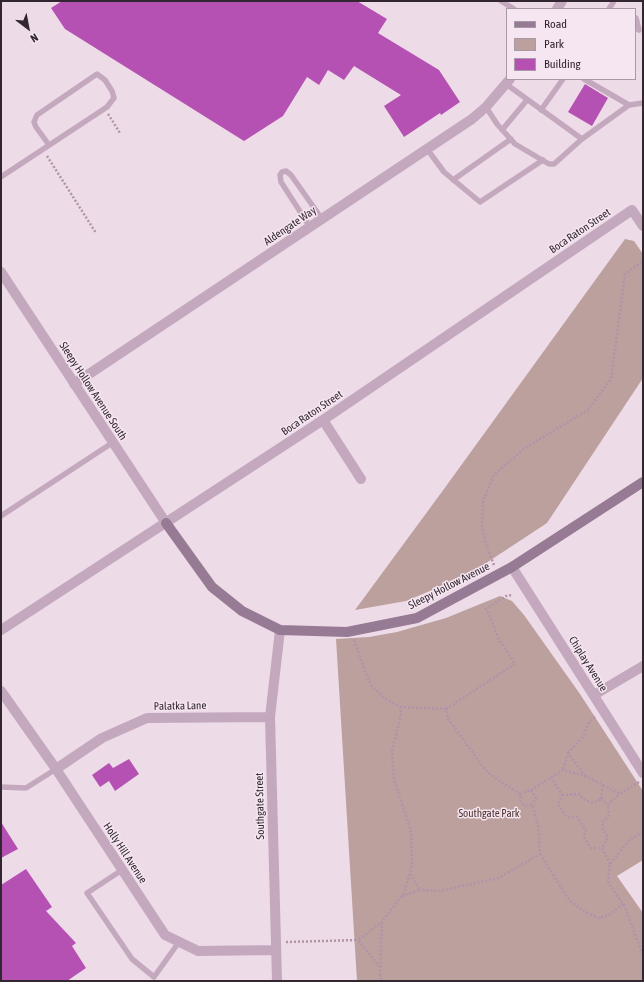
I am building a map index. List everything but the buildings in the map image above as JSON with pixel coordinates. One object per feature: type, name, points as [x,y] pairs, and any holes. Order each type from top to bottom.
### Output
[{"type":"street","name":"Aldengate Way","points":[[74,384],[472,119],[486,107],[508,81]]},
{"type":"street","name":"Boca Raton Street","points":[[1,630],[323,420],[632,210],[643,226]]},
{"type":"street","name":"Sleepy Hollow Avenue South","points":[[1,272],[166,523]]},
{"type":"street","points":[[323,420],[361,480]]},
{"type":"street","name":"Sleepy Hollow Avenue","points":[[166,523],[212,587],[242,611],[280,630],[351,631],[417,618],[512,567],[643,482]]},
{"type":"street","name":"Chiplay Avenue","points":[[512,567],[643,773]]},
{"type":"street","name":"Southgate Street","points":[[277,981],[270,716],[280,630]]},
{"type":"street","points":[[594,695],[643,666]]},
{"type":"street","name":"Holly Hill Avenue","points":[[1,691],[56,769],[165,935],[198,951],[275,946]]},
{"type":"street","name":"Palatka Lane","points":[[56,769],[102,738],[147,718],[270,716]]},
{"type":"lane","points":[[501,1],[512,8]]},
{"type":"lane","points":[[636,18],[636,29]]},
{"type":"lane","points":[[636,29],[643,24]]},
{"type":"lane","points":[[1,176],[49,145],[105,108],[114,98],[112,91],[105,80],[97,74],[37,115],[34,122],[36,127],[49,145]]},
{"type":"lane","points":[[541,110],[562,80]]},
{"type":"lane","points":[[586,80],[629,105]]},
{"type":"lane","points":[[508,81],[527,100],[582,139]]},
{"type":"lane","points":[[502,130],[527,100]]},
{"type":"lane","points":[[486,107],[496,124],[515,144],[549,164],[554,164],[582,139],[629,105],[643,103]]},
{"type":"lane","points":[[454,180],[511,139]]},
{"type":"lane","points":[[427,150],[444,172],[480,202],[543,160]]},
{"type":"lane","points":[[310,227],[280,179],[282,172],[286,171],[291,175],[322,219]]},
{"type":"lane","points":[[2,514],[112,443]]},
{"type":"lane","points":[[1,787],[26,788],[56,769]]},
{"type":"lane","points":[[122,870],[87,893],[132,959],[154,976],[178,942]]},
{"type":"path","points":[[105,108],[120,132]]},
{"type":"path","points":[[42,149],[96,233]]},
{"type":"path","points":[[494,565],[486,544],[482,527],[483,501],[494,475],[525,448],[588,410],[611,379],[625,274],[643,261]]},
{"type":"path","points":[[351,631],[372,686],[384,698],[400,706],[446,709],[515,664],[498,638],[486,609],[506,596],[512,595]]},
{"type":"path","points":[[275,946],[358,940],[382,922],[404,893],[412,866],[410,831],[394,780],[392,751],[401,714],[400,706]]},
{"type":"path","points":[[446,709],[448,719],[487,772],[520,794]]},
{"type":"path","points":[[520,794],[531,790],[563,770],[568,753],[583,737],[589,722],[603,712]]},
{"type":"path","points":[[568,753],[586,776]]},
{"type":"path","points":[[563,770],[586,776],[620,794]]},
{"type":"path","points":[[551,777],[562,796]]},
{"type":"path","points":[[608,804],[620,794],[643,780]]},
{"type":"path","points":[[601,799],[603,785]]},
{"type":"path","points":[[531,790],[536,798],[532,805],[538,825],[540,854],[570,901],[583,911],[599,918],[609,915],[623,904]]},
{"type":"path","points":[[520,794],[521,803],[526,806],[532,805]]},
{"type":"path","points":[[562,796],[579,794],[583,799],[593,803],[601,799]]},
{"type":"path","points":[[562,796],[558,805],[567,817],[577,817],[586,831],[584,837],[591,848],[602,848]]},
{"type":"path","points":[[601,799],[608,804],[609,816],[603,821],[604,830],[608,837],[602,848]]},
{"type":"path","points":[[643,832],[629,840],[610,864],[608,882],[623,904],[643,956]]},
{"type":"path","points":[[602,848],[610,864]]},
{"type":"path","points":[[401,896],[420,890],[440,890],[498,878],[540,854]]},
{"type":"path","points":[[410,873],[420,890]]},
{"type":"path","points":[[382,922],[380,967],[380,976],[382,981]]},
{"type":"path","points":[[358,940],[380,967]]},
{"type":"green space","points":[[625,239],[634,241],[643,254],[643,378],[547,523],[468,575],[406,601],[355,610],[444,489]]},
{"type":"green space","name":"Southgate Park","points":[[500,596],[512,601],[524,615],[580,694],[643,791],[643,860],[617,876],[643,913],[643,981],[357,981],[336,639],[369,637],[397,632],[446,618]]}]
